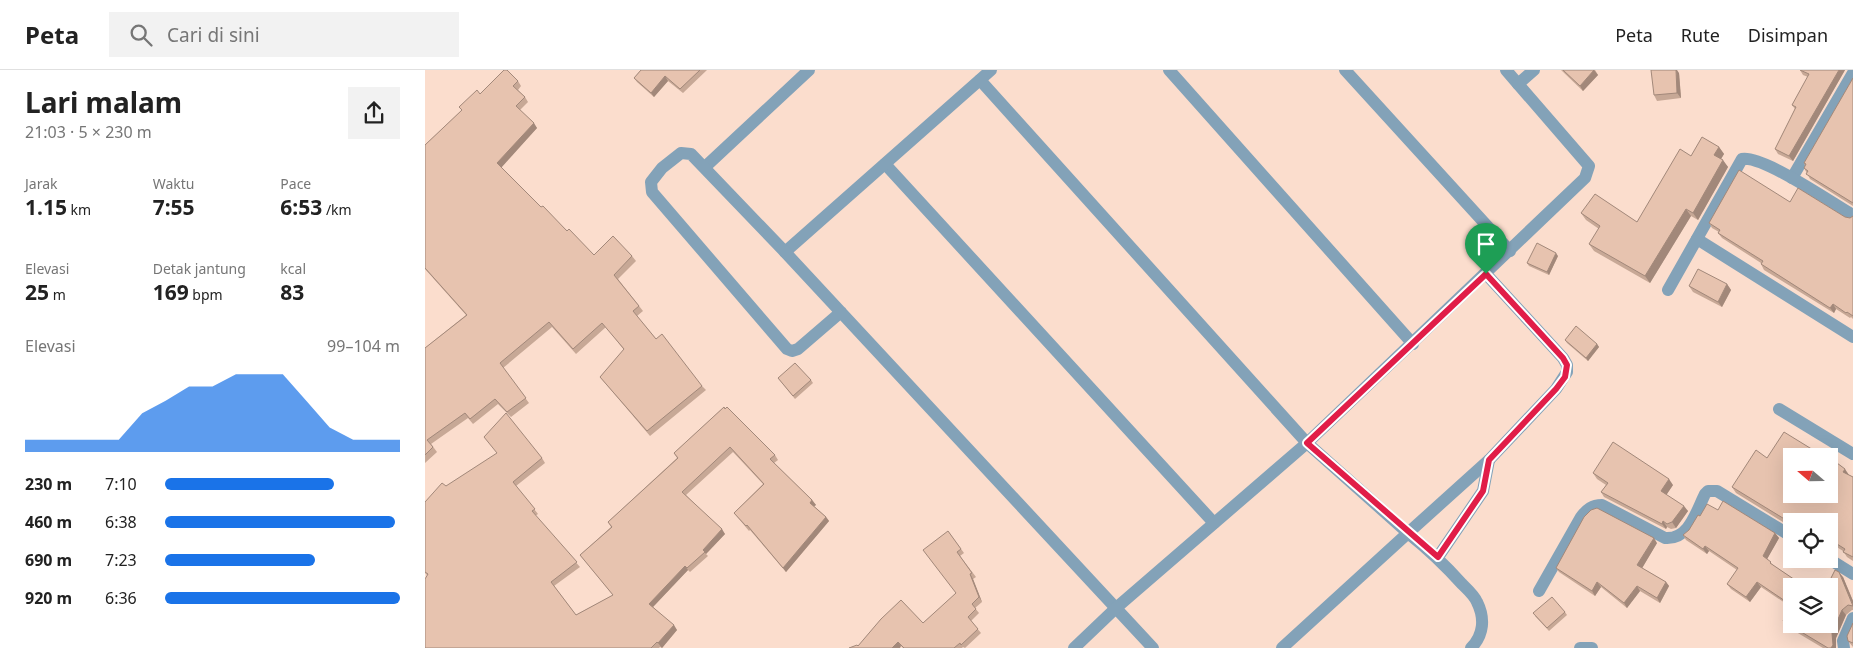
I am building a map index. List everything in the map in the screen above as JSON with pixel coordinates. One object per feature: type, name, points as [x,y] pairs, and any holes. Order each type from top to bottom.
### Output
[{"type":"street","points":[[705,167],[809,70]]},
{"type":"street","points":[[785,252],[991,70]]},
{"type":"street","points":[[1169,70],[1413,344]]},
{"type":"street","points":[[1345,70],[1511,251]]},
{"type":"street","points":[[1074,648],[1116,608],[1307,443],[1511,251],[1585,178],[1589,166],[1506,70]]},
{"type":"street","points":[[1518,84],[1534,70]]},
{"type":"street","points":[[1792,178],[1853,73]]},
{"type":"street","points":[[980,80],[1307,443],[1438,557],[1477,600],[1482,616],[1483,630],[1471,648]]},
{"type":"street","points":[[841,312],[798,349],[792,351],[787,349],[652,192],[651,182],[662,168],[681,153],[691,154],[785,252],[841,312],[1153,648]]},
{"type":"street","points":[[1669,290],[1742,159],[1753,159],[1792,178],[1853,216]]},
{"type":"street","points":[[885,164],[1214,523]]},
{"type":"street","points":[[1697,239],[1853,337]]},
{"type":"street","points":[[1281,648],[1489,460],[1556,389],[1567,372],[1567,365],[1563,358],[1486,274]]},
{"type":"street","points":[[1779,409],[1853,454]]},
{"type":"street","points":[[1438,557],[1483,491],[1489,460]]},
{"type":"street","points":[[1539,592],[1581,517],[1587,509],[1595,505],[1602,505],[1665,538],[1673,539],[1682,535],[1687,529],[1705,494],[1708,491],[1717,491],[1783,531]]},
{"type":"street","points":[[1838,565],[1853,574]]},
{"type":"street","points":[[1844,648],[1843,641],[1853,618]]},
{"type":"street","points":[[1580,648],[1592,648]]},
{"type":"building","points":[[504,70],[507,70],[518,81],[513,86],[525,97],[516,106],[534,123],[497,163],[567,231],[569,229],[594,255],[613,236],[632,256],[614,275],[639,306],[633,311],[656,339],[662,334],[702,386],[647,431],[600,377],[624,349],[602,323],[573,349],[549,322],[500,363],[526,398],[507,412],[495,399],[470,419],[465,413],[427,440],[433,447],[425,455],[425,348],[467,315],[425,268],[425,145],[462,110],[459,107],[477,90],[480,94]]},
{"type":"building","points":[[641,70],[700,70],[680,89],[665,76],[651,93],[634,78]]},
{"type":"building","points":[[1563,70],[1594,70],[1580,86]]},
{"type":"building","points":[[1651,70],[1676,70],[1677,93],[1654,95]]},
{"type":"building","points":[[1800,70],[1839,70],[1789,156],[1775,149],[1796,107],[1792,105],[1809,74]]},
{"type":"building","points":[[1853,78],[1853,203],[1806,174],[1808,171],[1804,168],[1806,164],[1804,163]]},
{"type":"building","points":[[1702,137],[1719,147],[1714,155],[1723,160],[1693,213],[1686,209],[1645,276],[1589,244],[1600,226],[1581,213],[1595,194],[1637,222],[1680,149],[1691,156]]},
{"type":"building","points":[[1739,170],[1790,202],[1798,188],[1845,217],[1850,218],[1853,216],[1853,316],[1833,304],[1830,308],[1761,264],[1763,261],[1718,233],[1720,230],[1709,223]]},
{"type":"building","points":[[1537,243],[1556,253],[1547,272],[1527,263]]},
{"type":"building","points":[[1698,269],[1727,284],[1718,302],[1689,286]]},
{"type":"building","points":[[1576,326],[1597,344],[1586,358],[1565,340]]},
{"type":"building","points":[[795,363],[811,380],[793,396],[778,378]]},
{"type":"building","points":[[724,407],[725,409],[727,407],[775,455],[770,459],[812,500],[810,503],[826,517],[783,568],[747,525],[734,513],[764,484],[730,447],[682,492],[722,529],[703,550],[705,552],[687,568],[685,566],[649,604],[674,625],[651,648],[425,648],[425,579],[428,574],[425,572],[425,502],[442,483],[446,486],[497,453],[484,437],[506,413],[542,458],[513,482],[535,509],[532,511],[577,562],[551,582],[576,615],[613,595],[580,555],[612,527],[608,522],[678,458],[674,453]]},
{"type":"building","points":[[1784,432],[1810,448],[1783,448],[1783,503],[1838,503],[1838,464],[1845,469],[1843,472],[1853,477],[1853,557],[1843,552],[1845,549],[1838,545],[1838,513],[1783,513],[1783,518],[1732,487],[1756,450],[1767,458]]},
{"type":"building","points":[[1613,442],[1669,479],[1661,491],[1684,506],[1672,522],[1667,524],[1663,521],[1662,524],[1601,492],[1608,483],[1593,473]]},
{"type":"building","points":[[1723,501],[1775,533],[1763,556],[1792,578],[1783,578],[1783,600],[1757,582],[1746,597],[1727,584],[1738,568],[1705,546],[1703,549],[1683,535],[1689,530],[1698,515],[1700,516],[1707,504],[1718,510]]},
{"type":"building","points":[[1597,508],[1654,538],[1637,565],[1666,582],[1657,598],[1637,586],[1624,603],[1597,582],[1592,591],[1556,568],[1584,517],[1591,510]]},
{"type":"building","points":[[948,531],[961,549],[957,552],[972,573],[970,574],[979,597],[972,604],[976,609],[968,617],[978,629],[961,645],[960,643],[954,648],[904,648],[898,642],[892,648],[849,648],[858,646],[881,619],[901,600],[923,623],[956,593],[923,550]]},
{"type":"building","points":[[1835,570],[1839,572],[1853,606],[1848,605],[1842,610],[1838,619],[1838,578],[1831,578]]},
{"type":"building","points":[[1552,597],[1565,612],[1547,628],[1533,613]]},
{"type":"building","points":[[1853,623],[1853,643],[1848,641],[1847,636]]},
{"type":"building","points":[[1803,633],[1832,633],[1833,645],[1831,648]]},
{"type":"route","points":[[1486,274],[1563,358],[1567,365],[1567,372],[1556,389],[1489,460],[1483,491],[1438,557],[1307,443],[1486,274]]}]
